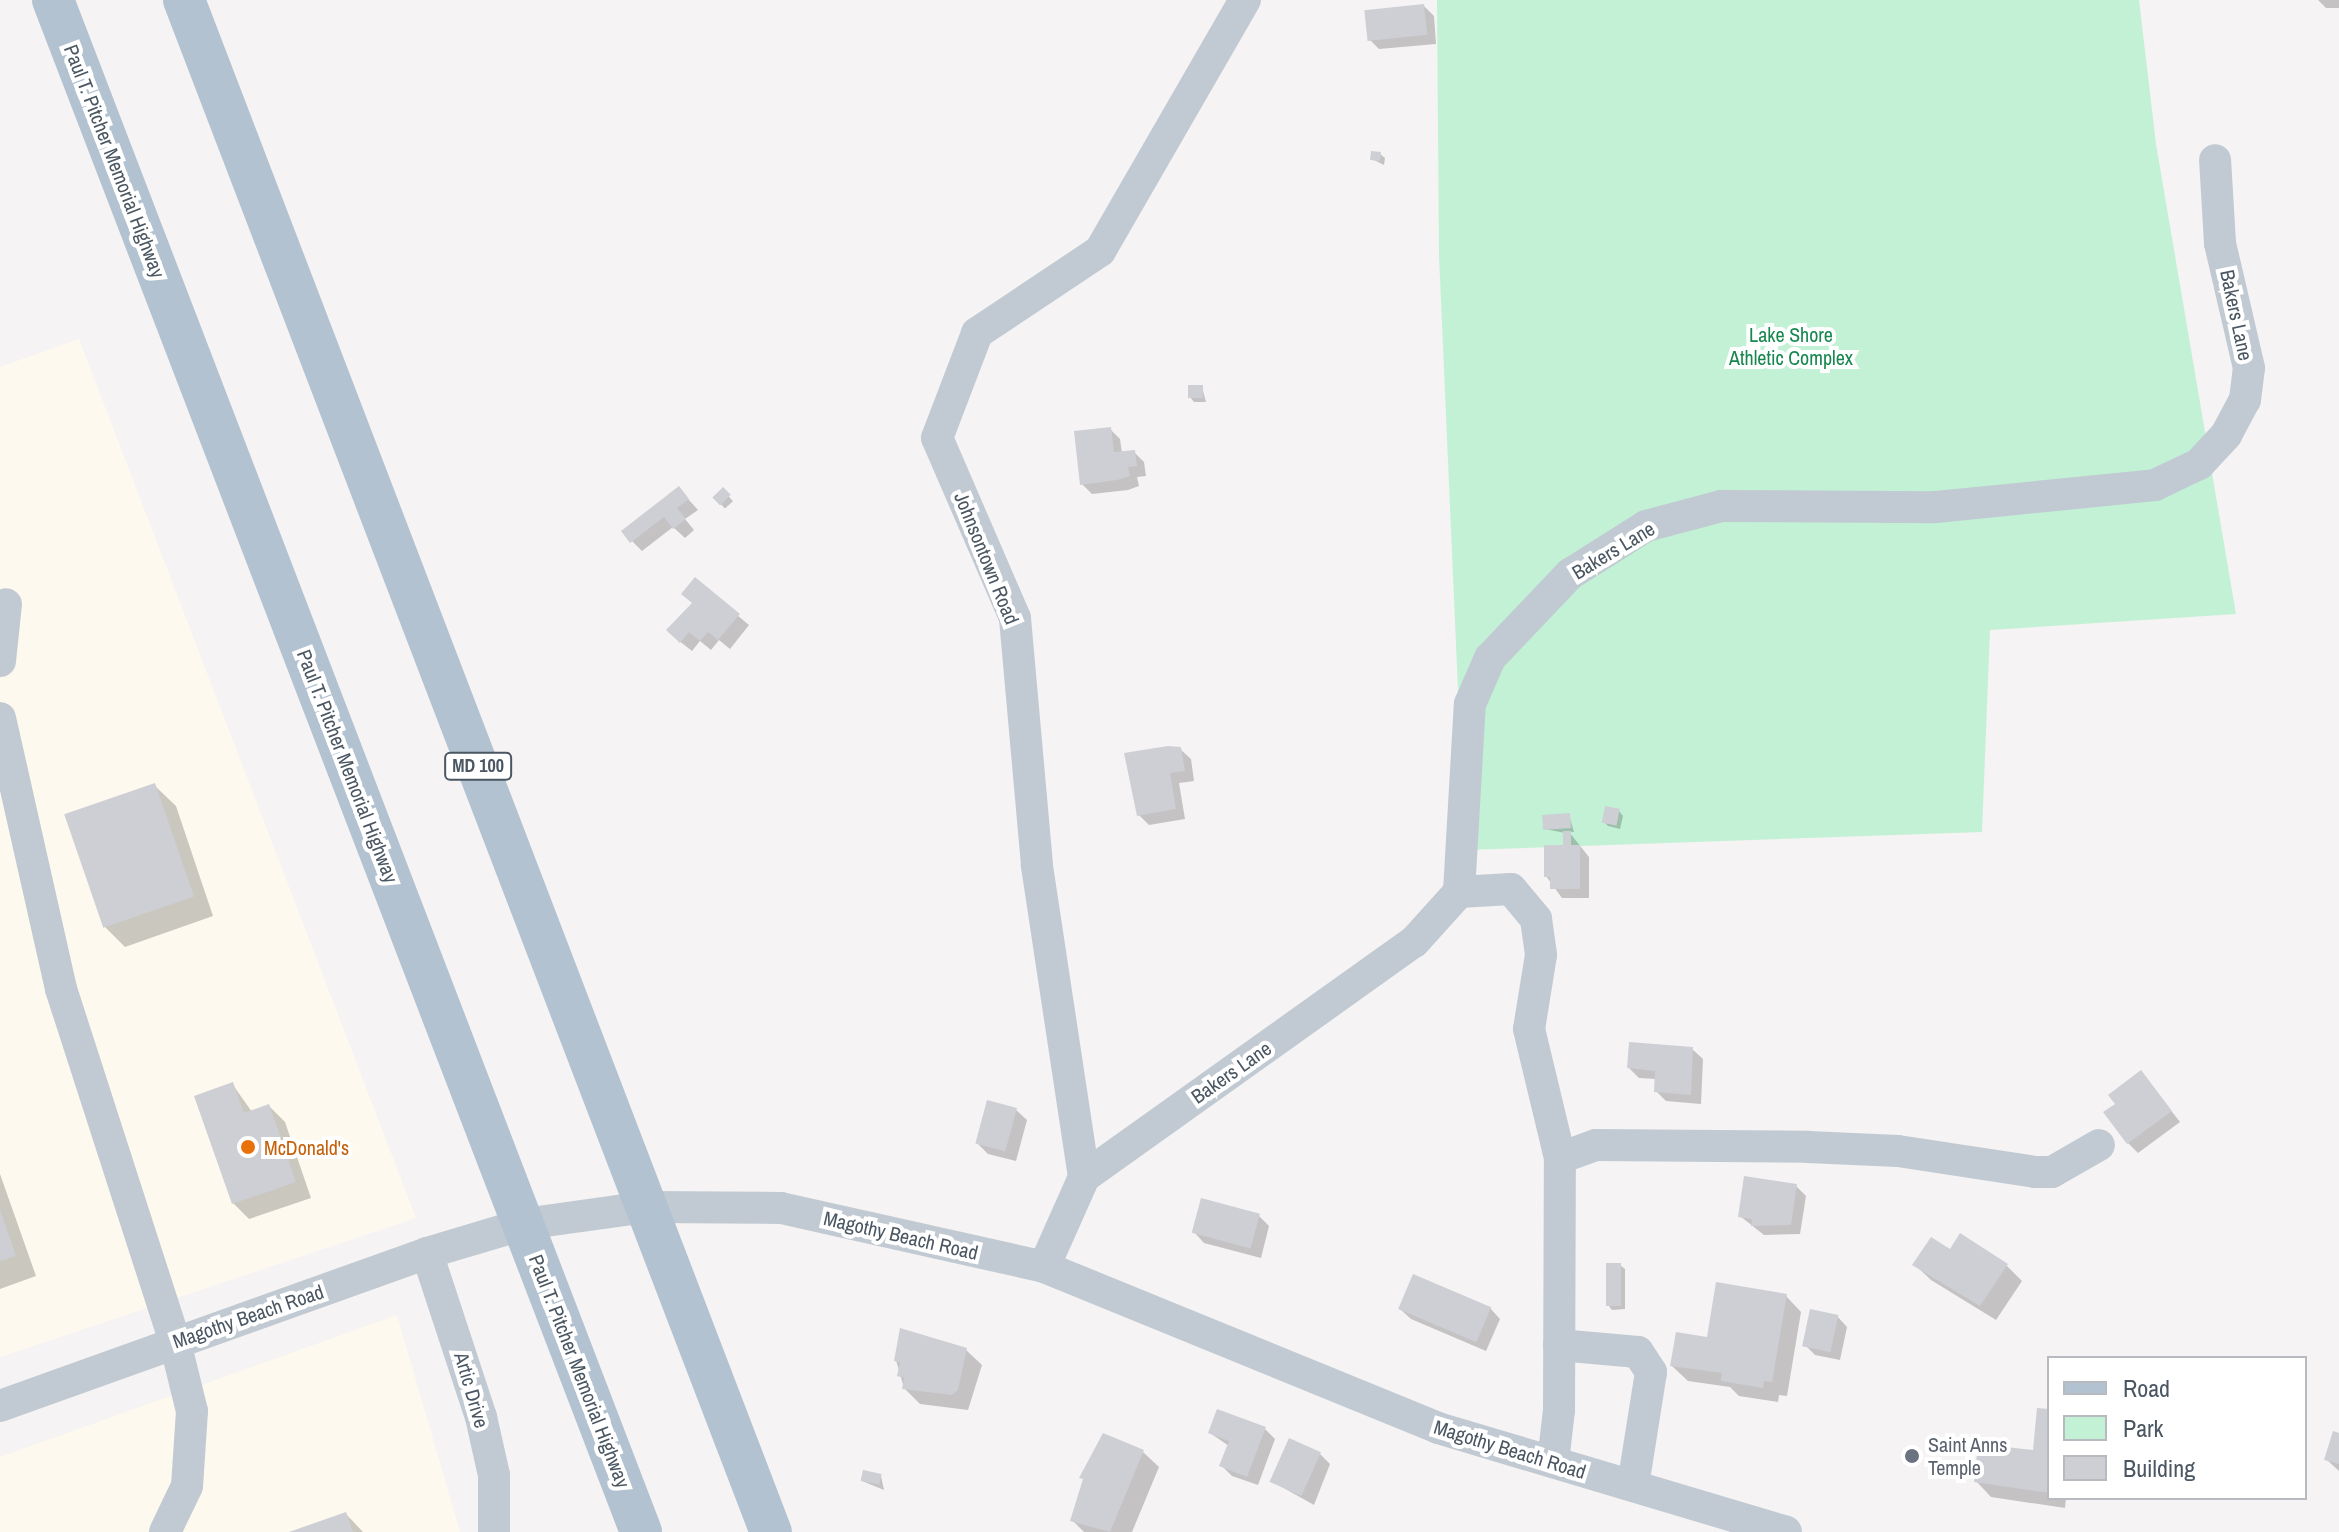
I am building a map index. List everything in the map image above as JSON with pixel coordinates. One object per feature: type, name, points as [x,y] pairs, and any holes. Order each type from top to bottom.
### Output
[{"type":"main road","name":"Paul T. Pitcher Memorial Highway","points":[[53,0],[641,1532]]},
{"type":"main road","name":"MD 100","points":[[184,0],[771,1532]]},
{"type":"street","name":"Johnsontown Road","points":[[1084,1177],[1037,865],[1015,618],[937,438],[977,333],[1100,251],[1245,0]]},
{"type":"street","name":"Bakers Lane","points":[[1084,1177],[1414,942],[1459,892],[1470,704],[1490,658],[1570,574],[1646,526],[1721,506],[1936,507],[2155,485],[2199,464],[2226,435],[2245,400],[2249,368],[2220,243],[2215,160]]},
{"type":"street","points":[[0,661],[6,604]]},
{"type":"street","points":[[0,718],[61,989],[175,1342],[191,1426],[187,1486],[165,1532]]},
{"type":"street","points":[[1459,892],[1511,889],[1536,919],[1541,955],[1529,1029],[1560,1158],[1559,1345],[1553,1462]]},
{"type":"street","points":[[1560,1158],[1596,1145],[1808,1147],[1898,1151],[2052,1172],[2099,1145]]},
{"type":"street","points":[[1044,1267],[1084,1177]]},
{"type":"street","name":"Magothy Beach Road","points":[[0,1406],[427,1253],[524,1224],[647,1207],[781,1208],[1044,1267],[1438,1428],[1786,1532]]},
{"type":"street","name":"Artic Drive","points":[[427,1253],[481,1417],[494,1475],[494,1532]]},
{"type":"street","points":[[1559,1345],[1638,1352],[1651,1372],[1633,1486]]},
{"type":"shaded area","points":[[79,339],[416,1218],[0,1357],[0,367]]},
{"type":"shaded area","points":[[397,1315],[460,1532],[0,1532],[0,1457]]},
{"type":"green space","name":"Lake Shore Athletic Complex","points":[[1437,0],[2139,0],[2156,144],[2236,614],[1990,630],[1982,832],[1465,850],[1439,255]]},
{"type":"building","points":[[1424,4],[1427,35],[1368,41],[1364,10]]},
{"type":"building","points":[[1371,151],[1381,152],[1380,161],[1370,160]]},
{"type":"building","points":[[1188,385],[1203,385],[1203,398],[1188,398]]},
{"type":"building","points":[[1111,427],[1114,452],[1135,450],[1137,466],[1128,467],[1130,476],[1080,485],[1074,431]]},
{"type":"building","points":[[679,486],[689,499],[677,508],[686,519],[673,529],[664,517],[630,543],[621,531]]},
{"type":"building","points":[[723,487],[731,495],[720,505],[712,498]]},
{"type":"building","points":[[695,577],[740,614],[718,640],[708,632],[700,641],[689,632],[680,643],[666,630],[692,603],[681,594]]},
{"type":"building","points":[[1181,747],[1185,771],[1170,773],[1176,809],[1137,816],[1124,753]]},
{"type":"building","points":[[155,783],[194,896],[103,928],[64,814]]},
{"type":"building","points":[[1605,806],[1620,809],[1616,826],[1602,823]]},
{"type":"building","points":[[1570,813],[1571,828],[1543,830],[1542,815]]},
{"type":"building","points":[[1563,831],[1571,831],[1571,845],[1580,845],[1580,889],[1550,889],[1550,877],[1544,877],[1544,845],[1563,845]]},
{"type":"building","points":[[1629,1042],[1693,1047],[1691,1095],[1654,1092],[1655,1071],[1627,1068]]},
{"type":"building","points":[[2141,1070],[2172,1111],[2127,1144],[2103,1112],[2115,1104],[2108,1095]]},
{"type":"building","name":"McDonald's","points":[[233,1082],[244,1113],[269,1104],[296,1182],[232,1204],[194,1096]]},
{"type":"building","points":[[987,1100],[1017,1108],[1005,1151],[975,1143]]},
{"type":"building","points":[[1744,1176],[1797,1184],[1791,1225],[1751,1226],[1752,1219],[1738,1217]]},
{"type":"building","points":[[1201,1198],[1260,1214],[1251,1249],[1192,1233]]},
{"type":"building","points":[[0,1210],[16,1256],[0,1261]]},
{"type":"building","points":[[1960,1233],[2008,1264],[1980,1306],[1912,1265],[1931,1237],[1950,1249]]},
{"type":"building","points":[[1606,1263],[1621,1263],[1621,1306],[1606,1306]]},
{"type":"building","points":[[1413,1274],[1491,1307],[1476,1342],[1398,1309]]},
{"type":"building","points":[[1716,1282],[1787,1294],[1772,1382],[1764,1381],[1763,1388],[1721,1381],[1722,1373],[1670,1366],[1676,1332],[1707,1337]]},
{"type":"building","points":[[1810,1309],[1838,1315],[1830,1352],[1802,1346]]},
{"type":"building","points":[[900,1328],[967,1348],[958,1390],[952,1395],[902,1389],[904,1378],[897,1376],[900,1362],[894,1361]]},
{"type":"building","points":[[2037,1408],[2047,1409],[2047,1493],[1974,1482],[1978,1444],[2033,1450]]},
{"type":"building","points":[[1217,1409],[1266,1427],[1247,1477],[1219,1466],[1229,1441],[1208,1433]]},
{"type":"building","points":[[2333,1431],[2339,1433],[2339,1464],[2324,1460]]},
{"type":"building","points":[[1103,1433],[1144,1450],[1110,1532],[1070,1521],[1083,1479],[1079,1478]]},
{"type":"building","points":[[1289,1438],[1321,1452],[1301,1496],[1269,1482]]},
{"type":"building","points":[[863,1470],[882,1474],[879,1485],[861,1481]]},
{"type":"building","points":[[346,1512],[353,1532],[289,1532]]},
{"type":"place","name":"McDonald's","points":[[248,1147]]},
{"type":"place","name":"Saint Anns Temple","points":[[1912,1456]]}]
